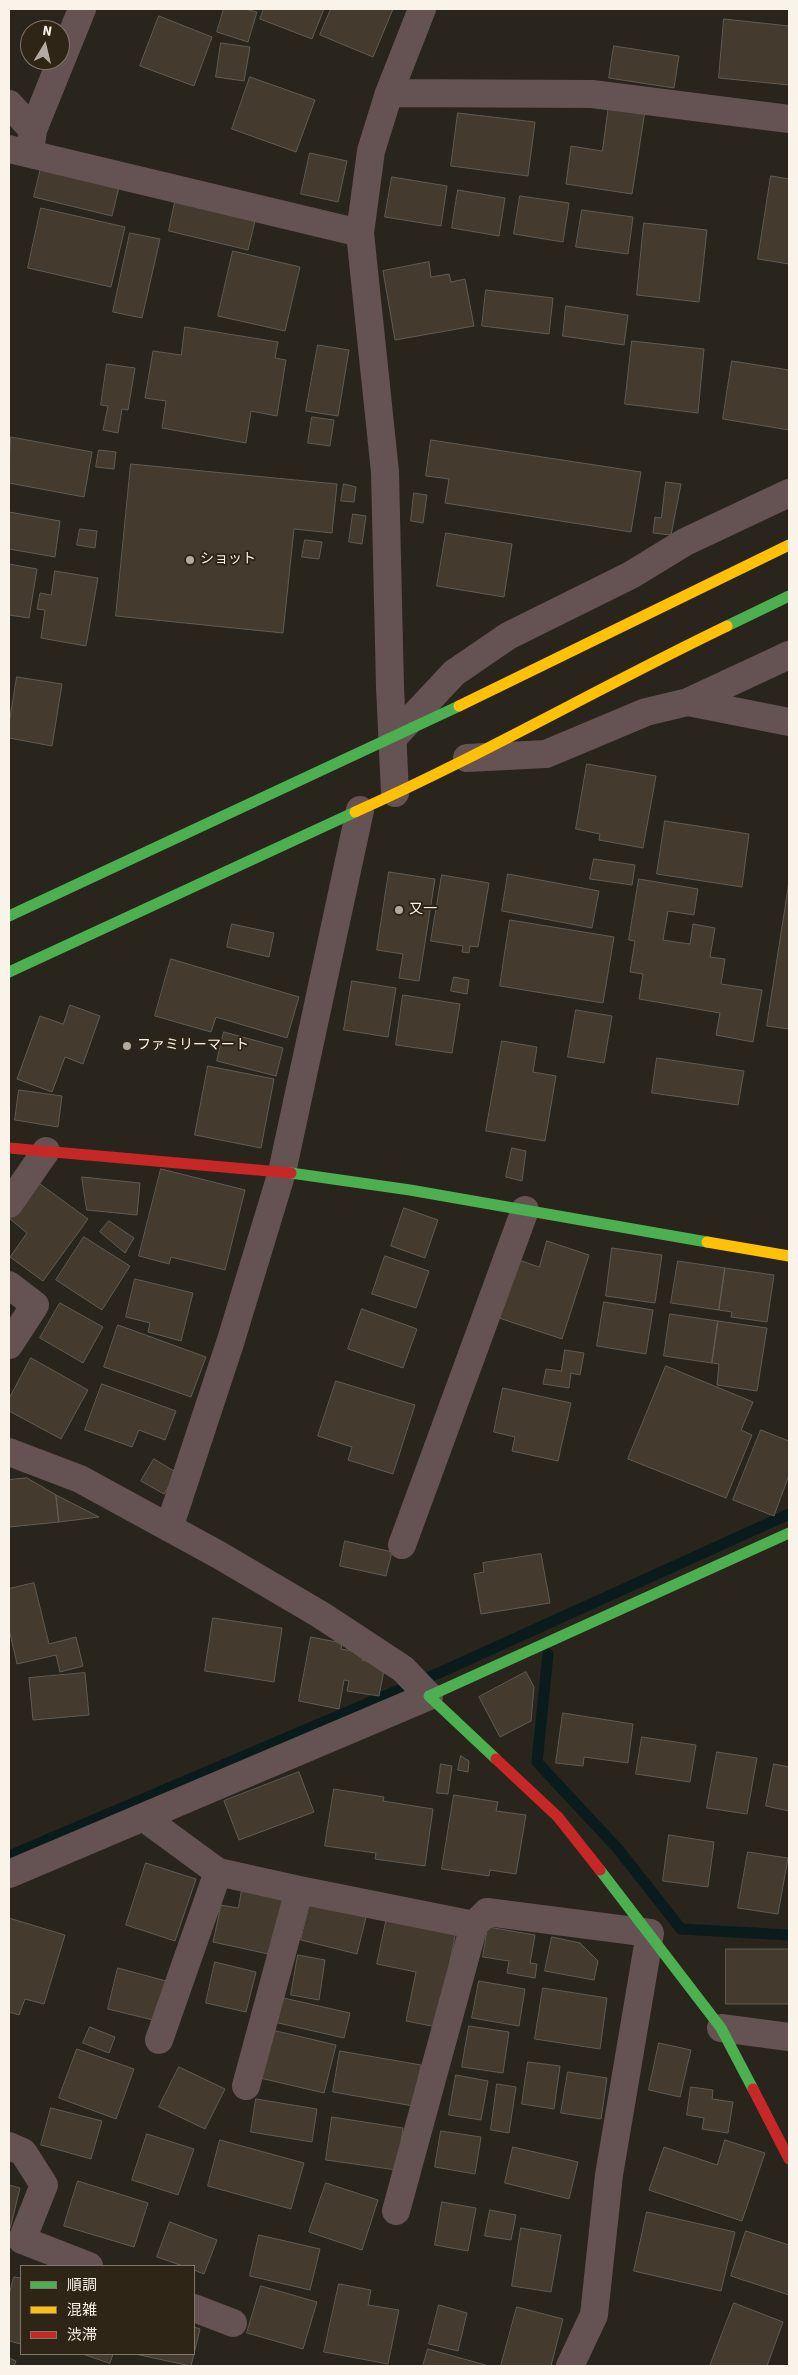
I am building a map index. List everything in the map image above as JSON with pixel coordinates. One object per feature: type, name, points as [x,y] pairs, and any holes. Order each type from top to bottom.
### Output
[{"type":"street","points":[[24,144],[82,9]]},
{"type":"street","points":[[396,793],[385,472],[360,233],[371,151],[389,93],[422,9]]},
{"type":"street","points":[[389,93],[592,94],[789,120]]},
{"type":"street","points":[[9,104],[24,144]]},
{"type":"street","points":[[24,144],[360,233]]},
{"type":"street","points":[[393,738],[454,672],[508,636],[631,575],[685,542],[789,493]]},
{"type":"street","points":[[9,916],[393,738],[789,545]]},
{"type":"street","points":[[9,972],[396,793],[638,669],[789,596]]},
{"type":"street","points":[[467,758],[546,754],[646,712],[688,702],[789,654]]},
{"type":"street","points":[[688,702],[789,722]]},
{"type":"street","points":[[169,1528],[231,1340],[282,1172],[360,810]]},
{"type":"street","points":[[9,1148],[282,1172],[410,1190],[789,1256]]},
{"type":"street","points":[[9,1204],[46,1151]]},
{"type":"street","points":[[402,1545],[524,1210]]},
{"type":"street","points":[[9,1285],[35,1305],[9,1346]]},
{"type":"street","points":[[9,1452],[80,1480],[169,1528],[321,1615],[403,1669],[558,1817],[650,1933],[722,2028],[789,2159]]},
{"type":"street","points":[[9,1874],[143,1817],[421,1688],[789,1533]]},
{"type":"street","points":[[143,1817],[218,1872],[474,1925]]},
{"type":"street","points":[[159,2040],[218,1872]]},
{"type":"street","points":[[246,2086],[299,1890]]},
{"type":"street","points":[[396,2211],[474,1925],[487,1912],[650,1933]]},
{"type":"street","points":[[570,2366],[594,2315],[609,2175],[650,1933]]},
{"type":"street","points":[[722,2028],[789,2037]]},
{"type":"street","points":[[9,2146],[23,2152],[44,2185],[22,2240],[86,2265]]},
{"type":"street","points":[[195,2308],[233,2323]]},
{"type":"building","points":[[224,9],[245,9],[257,12],[248,42],[217,32]]},
{"type":"building","points":[[264,9],[324,9],[312,39],[260,19]]},
{"type":"building","points":[[331,9],[393,9],[373,57],[320,35]]},
{"type":"building","points":[[159,16],[212,37],[194,86],[140,66]]},
{"type":"building","points":[[724,19],[789,26],[789,85],[719,78]]},
{"type":"building","points":[[221,43],[250,47],[244,81],[216,77]]},
{"type":"building","points":[[614,46],[679,56],[674,88],[609,78]]},
{"type":"building","points":[[250,77],[315,100],[296,152],[232,129]]},
{"type":"building","points":[[609,105],[645,111],[632,194],[566,184],[571,146],[602,151]]},
{"type":"building","points":[[458,113],[535,122],[528,176],[451,166]]},
{"type":"building","points":[[310,153],[347,161],[338,202],[301,194]]},
{"type":"building","points":[[42,164],[120,183],[112,216],[34,197]]},
{"type":"building","points":[[771,176],[789,179],[789,264],[758,259]]},
{"type":"building","points":[[392,177],[447,186],[441,226],[385,217]]},
{"type":"building","points":[[458,190],[505,198],[499,236],[452,228]]},
{"type":"building","points":[[520,196],[569,203],[563,242],[514,234]]},
{"type":"building","points":[[175,202],[255,221],[248,250],[169,231]]},
{"type":"building","points":[[41,208],[125,227],[111,287],[28,268]]},
{"type":"building","points":[[582,210],[633,217],[628,254],[576,247]]},
{"type":"building","points":[[644,223],[707,230],[699,302],[637,295]]},
{"type":"building","points":[[130,233],[160,239],[142,318],[113,312]]},
{"type":"building","points":[[233,251],[300,267],[285,331],[218,316]]},
{"type":"building","points":[[429,262],[431,277],[449,274],[451,282],[465,279],[474,326],[395,340],[383,271]]},
{"type":"building","points":[[486,290],[553,298],[549,334],[482,326]]},
{"type":"building","points":[[566,306],[628,315],[624,345],[563,336]]},
{"type":"building","points":[[185,327],[278,342],[275,358],[286,360],[277,416],[251,411],[246,443],[162,428],[166,401],[145,398],[153,351],[181,355]]},
{"type":"building","points":[[632,341],[704,349],[698,413],[625,404]]},
{"type":"building","points":[[318,345],[349,350],[338,416],[306,411]]},
{"type":"building","points":[[732,361],[789,370],[789,430],[723,419]]},
{"type":"building","points":[[107,364],[135,368],[128,410],[122,409],[118,433],[103,430],[108,406],[101,405]]},
{"type":"building","points":[[312,417],[334,420],[330,446],[308,443]]},
{"type":"building","points":[[11,437],[92,452],[84,497],[9,483]]},
{"type":"building","points":[[431,440],[641,472],[631,532],[445,503],[449,479],[426,476]]},
{"type":"building","points":[[99,450],[116,452],[114,469],[96,467]]},
{"type":"building","points":[[131,464],[337,484],[332,533],[294,529],[283,633],[116,616]]},
{"type":"building","points":[[666,482],[681,484],[671,535],[653,533],[655,517],[661,518]]},
{"type":"building","points":[[344,484],[356,487],[354,502],[341,501]]},
{"type":"building","points":[[414,493],[427,495],[423,523],[411,521]]},
{"type":"building","points":[[9,512],[60,521],[55,557],[9,549]]},
{"type":"building","points":[[353,514],[366,516],[362,544],[349,542]]},
{"type":"building","points":[[80,529],[97,531],[95,548],[77,545]]},
{"type":"building","points":[[446,533],[512,544],[504,597],[437,586]]},
{"type":"building","points":[[305,540],[322,542],[319,559],[302,557]]},
{"type":"building","points":[[9,564],[37,569],[29,618],[9,615]]},
{"type":"building","points":[[55,571],[98,578],[86,646],[41,638],[45,610],[37,609],[40,593],[51,595]]},
{"type":"building","points":[[17,677],[62,684],[52,746],[9,738],[9,724]]},
{"type":"building","points":[[587,764],[656,776],[643,848],[599,840],[600,834],[576,829]]},
{"type":"building","points":[[665,821],[749,834],[742,887],[657,874]]},
{"type":"building","points":[[594,859],[635,865],[632,885],[590,879]]},
{"type":"building","points":[[389,872],[435,879],[419,981],[399,978],[403,954],[377,950]]},
{"type":"building","points":[[508,874],[599,891],[592,928],[502,911]]},
{"type":"building","points":[[442,875],[489,883],[478,947],[470,946],[469,953],[462,952],[463,946],[431,941]]},
{"type":"building","points":[[639,879],[698,889],[694,915],[668,911],[663,940],[690,944],[693,924],[715,928],[710,957],[725,959],[721,984],[762,990],[753,1042],[716,1035],[720,1013],[639,999],[643,974],[630,972],[635,941],[629,940]]},
{"type":"building","points":[[789,882],[789,1029],[767,1026]]},
{"type":"building","points":[[510,920],[614,937],[603,1003],[500,986]]},
{"type":"building","points":[[232,924],[274,933],[269,957],[227,947]]},
{"type":"building","points":[[171,959],[299,997],[287,1038],[216,1017],[211,1032],[155,1016]]},
{"type":"building","points":[[454,977],[469,980],[467,994],[451,991]]},
{"type":"building","points":[[352,981],[396,988],[388,1037],[344,1030]]},
{"type":"building","points":[[403,995],[460,1004],[452,1053],[396,1045]]},
{"type":"building","points":[[70,1005],[100,1016],[83,1064],[65,1057],[52,1092],[17,1079],[40,1016],[63,1024]]},
{"type":"building","points":[[576,1010],[612,1016],[604,1063],[568,1057]]},
{"type":"building","points":[[224,1032],[283,1048],[276,1076],[217,1061]]},
{"type":"building","points":[[502,1041],[537,1047],[533,1072],[556,1076],[545,1141],[486,1131]]},
{"type":"building","points":[[657,1058],[744,1071],[738,1105],[652,1093]]},
{"type":"building","points":[[208,1066],[274,1079],[261,1148],[195,1135]]},
{"type":"building","points":[[19,1090],[62,1096],[58,1127],[15,1120]]},
{"type":"building","points":[[512,1148],[526,1151],[522,1181],[506,1177]]},
{"type":"building","points":[[161,1169],[245,1190],[225,1270],[171,1257],[169,1264],[139,1256]]},
{"type":"building","points":[[82,1177],[140,1183],[137,1215],[87,1210]]},
{"type":"building","points":[[36,1181],[88,1219],[43,1281],[10,1257],[27,1233],[9,1218]]},
{"type":"building","points":[[404,1208],[438,1220],[425,1258],[391,1246]]},
{"type":"building","points":[[109,1221],[134,1238],[125,1253],[100,1232]]},
{"type":"building","points":[[84,1237],[130,1266],[102,1310],[56,1280]]},
{"type":"building","points":[[547,1241],[589,1255],[562,1339],[496,1317],[516,1259],[539,1267]]},
{"type":"building","points":[[612,1248],[662,1255],[655,1303],[606,1296]]},
{"type":"building","points":[[385,1256],[429,1271],[416,1308],[372,1294]]},
{"type":"building","points":[[678,1261],[725,1268],[719,1310],[671,1303]]},
{"type":"building","points":[[725,1268],[774,1275],[767,1322],[731,1317],[732,1312],[719,1310]]},
{"type":"building","points":[[135,1279],[193,1293],[181,1341],[148,1332],[150,1323],[126,1317]]},
{"type":"building","points":[[604,1302],[653,1310],[646,1354],[597,1346]]},
{"type":"building","points":[[60,1303],[103,1327],[83,1363],[40,1338]]},
{"type":"building","points":[[362,1309],[417,1329],[403,1368],[348,1349]]},
{"type":"building","points":[[670,1314],[718,1321],[712,1363],[664,1356]]},
{"type":"building","points":[[718,1321],[767,1328],[757,1391],[717,1385],[719,1364],[712,1363]]},
{"type":"building","points":[[118,1325],[206,1357],[191,1397],[104,1367]]},
{"type":"building","points":[[565,1350],[584,1353],[580,1375],[571,1373],[569,1388],[543,1384],[546,1369],[561,1371]]},
{"type":"building","points":[[31,1358],[88,1390],[61,1439],[9,1411],[9,1399]]},
{"type":"building","points":[[666,1366],[753,1402],[741,1430],[752,1435],[726,1498],[628,1459]]},
{"type":"building","points":[[336,1381],[415,1405],[393,1474],[348,1460],[352,1447],[318,1436]]},
{"type":"building","points":[[102,1384],[176,1411],[165,1440],[139,1430],[132,1447],[85,1430]]},
{"type":"building","points":[[503,1388],[571,1403],[558,1461],[512,1451],[515,1437],[494,1432]]},
{"type":"building","points":[[761,1430],[789,1441],[789,1475],[774,1516],[733,1500]]},
{"type":"building","points":[[154,1459],[177,1473],[164,1494],[141,1481]]},
{"type":"building","points":[[27,1478],[56,1495],[59,1522],[9,1527],[9,1480]]},
{"type":"building","points":[[56,1495],[99,1517],[59,1522]]},
{"type":"building","points":[[345,1541],[392,1552],[386,1576],[340,1566]]},
{"type":"building","points":[[541,1554],[550,1603],[481,1614],[474,1574],[484,1572],[483,1563]]},
{"type":"building","points":[[34,1583],[49,1644],[76,1637],[83,1666],[60,1672],[56,1655],[17,1664],[9,1629],[9,1589]]},
{"type":"building","points":[[213,1618],[282,1628],[274,1682],[205,1671]]},
{"type":"building","points":[[311,1637],[342,1643],[341,1649],[364,1653],[362,1660],[385,1665],[379,1696],[347,1691],[349,1681],[344,1680],[339,1709],[299,1701]]},
{"type":"building","points":[[526,1672],[534,1687],[531,1721],[500,1737],[479,1697]]},
{"type":"building","points":[[85,1673],[89,1715],[33,1720],[29,1678]]},
{"type":"building","points":[[563,1713],[633,1724],[628,1763],[584,1757],[583,1766],[556,1763]]},
{"type":"building","points":[[642,1737],[696,1745],[690,1782],[636,1774]]},
{"type":"building","points":[[717,1752],[757,1758],[747,1814],[707,1808]]},
{"type":"building","points":[[461,1756],[469,1761],[468,1772],[458,1770]]},
{"type":"building","points":[[441,1764],[452,1766],[448,1794],[437,1793]]},
{"type":"building","points":[[774,1764],[789,1767],[789,1811],[766,1806]]},
{"type":"building","points":[[299,1772],[314,1812],[239,1840],[224,1801]]},
{"type":"building","points":[[334,1789],[384,1797],[383,1801],[433,1809],[425,1866],[375,1859],[376,1853],[325,1846]]},
{"type":"building","points":[[454,1795],[498,1802],[496,1811],[526,1815],[516,1874],[490,1870],[489,1876],[442,1869]]},
{"type":"building","points":[[669,1835],[714,1842],[708,1887],[663,1881]]},
{"type":"building","points":[[748,1852],[788,1858],[778,1914],[738,1908]]},
{"type":"building","points":[[146,1863],[196,1879],[175,1941],[126,1925]]},
{"type":"building","points":[[242,1890],[284,1898],[273,1955],[213,1942],[221,1905],[238,1908]]},
{"type":"building","points":[[311,1899],[367,1913],[357,1954],[301,1940]]},
{"type":"building","points":[[387,1917],[456,1931],[437,2027],[406,2021],[416,1972],[377,1964]]},
{"type":"building","points":[[9,1918],[65,1935],[44,2004],[25,1999],[19,2015],[9,2012]]},
{"type":"building","points":[[488,1927],[535,1935],[530,1963],[537,1964],[535,1978],[507,1973],[509,1961],[483,1957]]},
{"type":"building","points":[[552,1937],[580,1943],[598,1961],[594,1980],[545,1971]]},
{"type":"building","points":[[726,1949],[789,1949],[789,2004],[726,2004]]},
{"type":"building","points":[[298,1955],[325,1960],[319,2000],[291,1995]]},
{"type":"building","points":[[215,1962],[256,1972],[246,2012],[206,2003]]},
{"type":"building","points":[[118,1968],[166,1981],[157,2021],[108,2009]]},
{"type":"building","points":[[479,1981],[525,1989],[519,2026],[472,2018]]},
{"type":"building","points":[[543,1988],[607,1998],[600,2049],[535,2039]]},
{"type":"building","points":[[279,1997],[350,2013],[344,2038],[274,2022]]},
{"type":"building","points":[[469,2026],[509,2032],[503,2073],[462,2067]]},
{"type":"building","points":[[90,2027],[115,2037],[109,2053],[83,2043]]},
{"type":"building","points":[[272,2030],[336,2045],[324,2093],[260,2078]]},
{"type":"building","points":[[659,2043],[691,2050],[680,2097],[649,2090]]},
{"type":"building","points":[[77,2049],[134,2069],[116,2119],[59,2098]]},
{"type":"building","points":[[340,2051],[421,2065],[413,2106],[333,2092]]},
{"type":"building","points":[[528,2062],[560,2066],[554,2109],[522,2104]]},
{"type":"building","points":[[179,2067],[225,2089],[205,2129],[159,2107]]},
{"type":"building","points":[[568,2072],[607,2078],[601,2119],[561,2113]]},
{"type":"building","points":[[456,2075],[488,2081],[481,2120],[449,2115]]},
{"type":"building","points":[[497,2084],[516,2087],[509,2133],[491,2130]]},
{"type":"building","points":[[691,2087],[713,2090],[712,2099],[733,2102],[728,2133],[702,2129],[704,2118],[687,2115]]},
{"type":"building","points":[[256,2099],[317,2109],[312,2142],[251,2132]]},
{"type":"building","points":[[51,2108],[102,2121],[91,2159],[41,2145]]},
{"type":"building","points":[[332,2117],[403,2128],[397,2170],[326,2160]]},
{"type":"building","points":[[441,2131],[481,2137],[475,2174],[435,2167]]},
{"type":"building","points":[[147,2134],[194,2149],[178,2195],[132,2180]]},
{"type":"building","points":[[220,2140],[304,2163],[291,2209],[208,2186]]},
{"type":"building","points":[[725,2140],[765,2153],[742,2221],[649,2190],[664,2147],[717,2165]]},
{"type":"building","points":[[513,2147],[578,2162],[569,2199],[505,2183]]},
{"type":"building","points":[[78,2181],[148,2203],[134,2247],[64,2226]]},
{"type":"building","points":[[326,2183],[378,2200],[362,2250],[309,2232]]},
{"type":"building","points":[[9,2185],[20,2188],[10,2229],[9,2229]]},
{"type":"building","points":[[442,2202],[476,2208],[468,2251],[435,2245]]},
{"type":"building","points":[[490,2210],[516,2215],[511,2240],[485,2236]]},
{"type":"building","points":[[647,2212],[735,2232],[721,2291],[634,2271]]},
{"type":"building","points":[[170,2222],[217,2240],[204,2274],[195,2270],[195,2265],[180,2265],[157,2257]]},
{"type":"building","points":[[521,2228],[561,2235],[551,2292],[512,2286]]},
{"type":"building","points":[[746,2231],[789,2245],[789,2295],[731,2276]]},
{"type":"building","points":[[259,2235],[320,2249],[310,2290],[250,2276]]},
{"type":"building","points":[[14,2277],[20,2278],[20,2344],[9,2341],[9,2295]]},
{"type":"building","points":[[339,2284],[371,2290],[368,2305],[399,2310],[388,2364],[324,2352]]},
{"type":"building","points":[[261,2286],[317,2302],[303,2349],[247,2333]]},
{"type":"building","points":[[734,2303],[783,2322],[767,2366],[710,2366]]},
{"type":"building","points":[[439,2305],[467,2313],[458,2351],[429,2344]]},
{"type":"building","points":[[517,2307],[563,2319],[551,2366],[501,2366]]},
{"type":"building","points":[[195,2327],[200,2329],[195,2350]]},
{"type":"building","points":[[428,2349],[489,2366],[423,2366]]},
{"type":"building","points":[[86,2355],[113,2355],[110,2363]]},
{"type":"building","points":[[140,2355],[194,2355],[191,2366]]},
{"type":"building","points":[[9,2358],[16,2361],[14,2366],[9,2366]]},
{"type":"waterway","points":[[9,1856],[441,1672],[789,1514]]},
{"type":"waterway","points":[[548,1654],[537,1762],[618,1849],[681,1929],[789,1935]]},
{"type":"traffic: fast","points":[[727,626],[789,596]]},
{"type":"traffic: fast","points":[[9,916],[459,706]]},
{"type":"traffic: fast","points":[[9,972],[355,812]]},
{"type":"traffic: fast","points":[[291,1173],[410,1190],[707,1242]]},
{"type":"traffic: fast","points":[[496,1759],[429,1696],[789,1533]]},
{"type":"traffic: fast","points":[[600,1870],[721,2028],[753,2089]]},
{"type":"traffic: slow","points":[[459,706],[789,545]]},
{"type":"traffic: slow","points":[[355,812],[449,768],[727,626]]},
{"type":"traffic: slow","points":[[707,1242],[789,1256]]},
{"type":"traffic: jam","points":[[9,1148],[291,1173]]},
{"type":"traffic: jam","points":[[496,1759],[558,1817],[600,1870]]},
{"type":"traffic: jam","points":[[753,2089],[789,2159]]},
{"type":"place","name":"ショット","points":[[190,560]]},
{"type":"place","name":"又一","points":[[399,910]]},
{"type":"place","name":"ファミリーマート","points":[[127,1046]]}]
